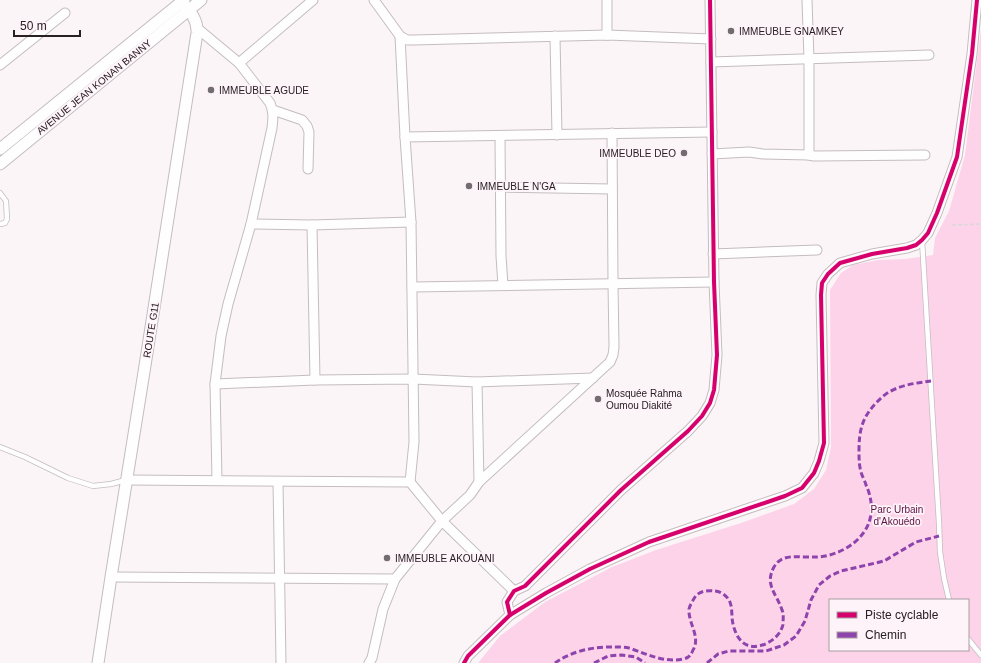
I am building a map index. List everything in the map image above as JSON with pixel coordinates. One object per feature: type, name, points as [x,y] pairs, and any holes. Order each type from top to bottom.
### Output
[{"type":"street","points":[[201,0],[185,4],[198,28],[238,63],[270,103],[273,110],[272,128],[251,224],[228,304],[221,336],[215,384],[217,480]]},
{"type":"street","points":[[238,63],[313,0]]},
{"type":"street","points":[[374,0],[400,36],[407,40],[607,35],[711,39]]},
{"type":"street","points":[[607,0],[607,35]]},
{"type":"street","points":[[510,615],[507,602],[514,591],[525,586],[621,490],[688,431],[702,416],[710,403],[714,390],[717,355],[713,254],[710,0]]},
{"type":"street","points":[[807,0],[809,59],[809,155]]},
{"type":"street","points":[[464,663],[468,656],[510,615],[546,593],[649,542],[785,496],[802,488],[814,473],[824,443],[822,283],[828,274],[840,262],[872,254],[907,248],[916,245],[928,233],[937,213],[957,156],[972,54],[977,0]]},
{"type":"street","name":"AVENUE JEAN KONAN BANNY","points":[[0,149],[185,4]]},
{"type":"street","name":"AVENUE JEAN KONAN BANNY","points":[[0,164],[185,4]]},
{"type":"street","points":[[0,65],[64,13]]},
{"type":"street","name":"ROUTE G11","points":[[98,663],[198,28]]},
{"type":"street","points":[[400,36],[411,222],[414,442],[410,482],[442,521],[514,591]]},
{"type":"street","points":[[555,36],[557,135]]},
{"type":"street","points":[[711,62],[930,56]]},
{"type":"street","points":[[273,110],[302,120],[307,126],[309,132],[308,169]]},
{"type":"street","points":[[405,137],[712,132]]},
{"type":"street","points":[[369,663],[372,658],[383,609],[395,579],[442,521],[470,495],[479,482],[610,362],[614,347],[612,133]]},
{"type":"street","points":[[500,136],[502,285]]},
{"type":"street","points":[[712,154],[749,152],[814,156],[925,155]]},
{"type":"street","points":[[501,186],[612,189]]},
{"type":"street","points":[[251,224],[312,225],[411,222]]},
{"type":"street","points":[[312,225],[315,380]]},
{"type":"street","points":[[713,254],[817,250]]},
{"type":"street","points":[[412,287],[714,282]]},
{"type":"street","points":[[215,384],[315,380],[412,379],[477,382],[593,378]]},
{"type":"street","points":[[477,382],[479,482]]},
{"type":"street","points":[[127,480],[410,482]]},
{"type":"street","points":[[278,482],[281,663]]},
{"type":"street","points":[[111,577],[395,579]]},
{"type":"lane","points":[[0,193],[6,201],[7,219],[5,223],[0,224]]},
{"type":"lane","points":[[922,240],[940,552],[949,599]]},
{"type":"lane","points":[[0,447],[25,457],[68,478],[93,486],[112,484],[127,480]]},
{"type":"lane","points":[[969,640],[981,655]]},
{"type":"path","points":[[952,225],[981,224]]},
{"type":"green space","name":"Parc Urbain d'Akouédo","points":[[981,29],[981,663],[478,663],[500,636],[545,602],[612,567],[656,550],[741,523],[794,504],[814,489],[826,470],[831,447],[830,290],[841,273],[853,265],[878,260],[905,259],[933,255],[935,238],[949,211],[965,155]]},
{"type":"marked path","points":[[555,663],[576,652],[592,648],[608,647],[627,648],[669,660],[687,658],[690,656],[696,640],[690,619],[689,609],[695,597],[701,592],[706,591],[718,592],[728,598],[731,606],[734,629],[738,637],[745,644],[749,646],[759,646],[772,640],[777,636],[783,625],[783,612],[772,589],[770,579],[771,573],[777,562],[782,559],[792,557],[822,557],[836,553],[849,547],[855,542],[864,532],[870,521],[870,497],[859,462],[860,437],[862,425],[867,414],[878,401],[890,391],[907,385],[931,381]]},
{"type":"marked path","points":[[707,663],[718,654],[729,651],[766,651],[784,645],[796,636],[805,621],[811,600],[819,585],[830,576],[841,571],[884,561],[916,542],[939,536]]},
{"type":"marked path","points":[[594,663],[608,656],[621,655],[636,657],[645,663]]},
{"type":"cycle path","points":[[510,615],[507,602],[514,591],[525,586],[621,490],[688,431],[702,416],[710,403],[714,390],[717,355],[714,282],[710,0]]},
{"type":"cycle path","points":[[464,663],[468,656],[510,615],[590,569],[649,542],[785,496],[802,488],[814,473],[824,443],[822,283],[828,274],[840,263],[872,254],[916,245],[928,233],[937,213],[957,157],[972,54],[977,0]]},
{"type":"place","name":"IMMEUBLE GNAMKEY","points":[[731,31]]},
{"type":"place","name":"IMMEUBLE AGUDE","points":[[211,90]]},
{"type":"place","name":"IMMEUBLE DEO","points":[[684,153]]},
{"type":"place","name":"IMMEUBLE N'GA","points":[[469,186]]},
{"type":"place","name":"Mosquée Rahma Oumou Diakité","points":[[598,399]]},
{"type":"place","name":"IMMEUBLE AKOUANI","points":[[387,558]]}]
